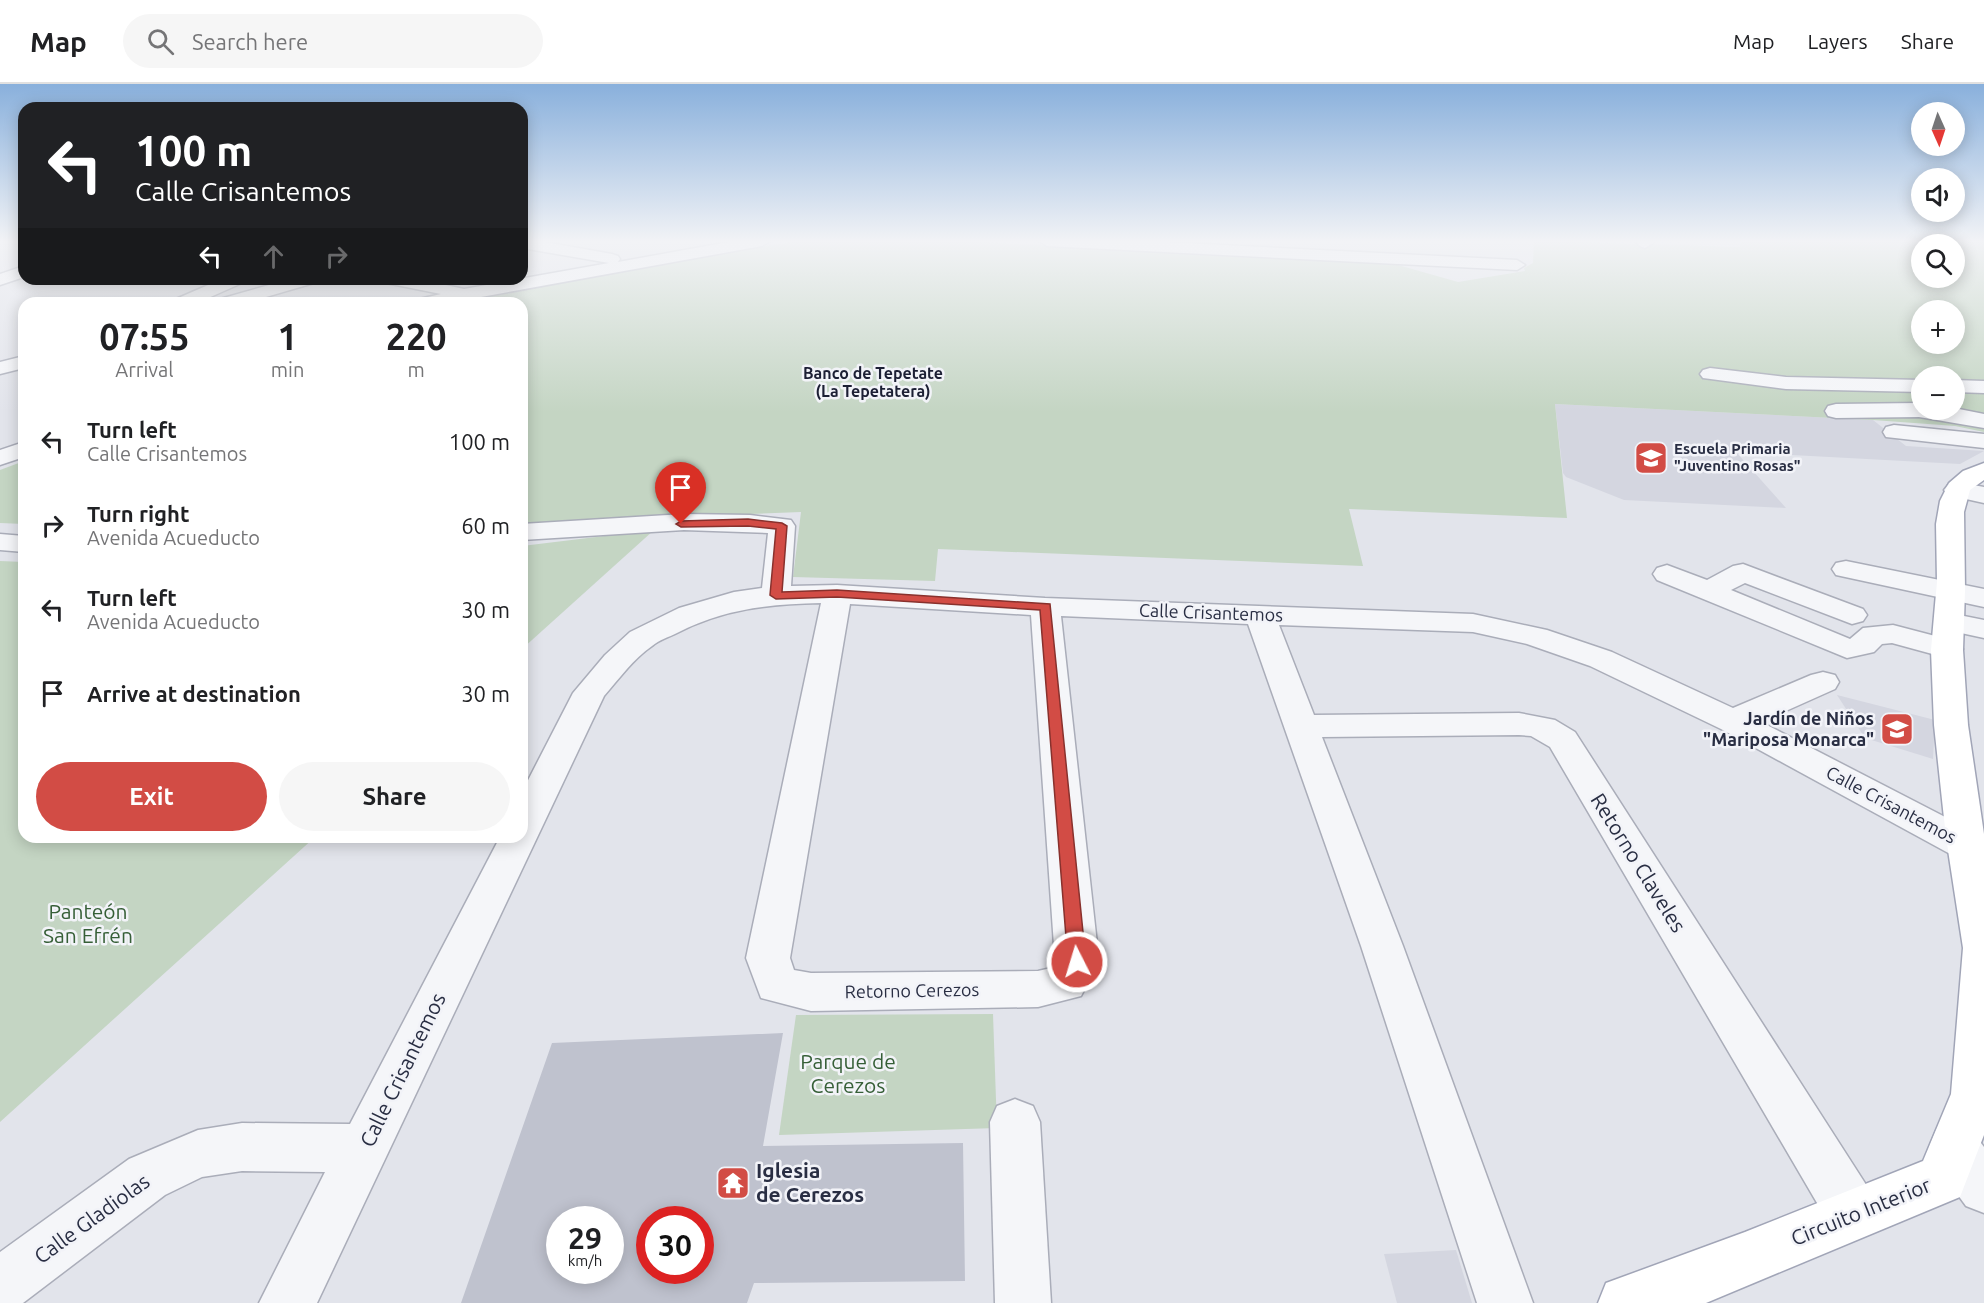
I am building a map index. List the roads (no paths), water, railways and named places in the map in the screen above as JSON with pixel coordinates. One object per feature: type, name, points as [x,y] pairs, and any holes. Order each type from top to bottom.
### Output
[{"type":"main road","points":[[1956,490],[1964,480],[1984,470]]},
{"type":"main road","name":"Circuito Interior","points":[[1626,1303],[1684,1294],[1853,1213],[1942,1179],[1975,1094],[1984,949],[1966,845],[1951,721],[1958,615],[1951,507],[1956,490]]},
{"type":"street","points":[[0,368],[18,364]]},
{"type":"street","points":[[1710,374],[1786,383],[1911,386]]},
{"type":"street","points":[[1965,386],[1984,387]]},
{"type":"street","points":[[1836,411],[1919,410],[1984,421]]},
{"type":"street","points":[[1894,432],[1984,441]]},
{"type":"street","points":[[0,458],[18,451]]},
{"type":"street","points":[[1956,490],[1984,495]]},
{"type":"street","points":[[528,532],[614,525],[748,522],[782,526],[776,595]]},
{"type":"street","points":[[0,542],[18,544]]},
{"type":"street","points":[[1846,569],[1958,615],[1984,629]]},
{"type":"street","points":[[1708,591],[1743,572],[1852,615]]},
{"type":"street","points":[[1667,574],[1847,649],[1863,645],[1874,635],[1893,634],[1958,615]]},
{"type":"street","name":"Calle Crisantemos","points":[[528,818],[590,693],[616,662],[641,639],[690,614],[734,601],[776,595],[837,594],[1046,606],[1473,623],[1536,637],[1601,659],[1733,721],[1966,845]]},
{"type":"street","name":"Retorno Cerezos","points":[[837,594],[768,958],[777,985],[811,992],[1038,989],[1065,983],[1077,962],[1046,606]]},
{"type":"street","points":[[1260,615],[1383,946],[1505,1303]]},
{"type":"street","points":[[1733,721],[1823,682]]},
{"type":"street","name":"Retorno Claveles","points":[[1300,726],[1537,725],[1551,731],[1563,741],[1853,1213]]},
{"type":"street","name":"Calle Crisantemos","points":[[287,1303],[516,843]]},
{"type":"street","points":[[1016,1122],[1023,1303]]},
{"type":"street","name":"Calle Gladiolas","points":[[0,1286],[147,1177],[198,1154],[242,1147],[365,1148]]},
{"type":"street","points":[[1954,1148],[1984,1188]]},
{"type":"place","name":"Escuela Primaria \"Juventino Rosas\"","points":[[1651,458]]},
{"type":"place","name":"Jardín de Niños \"Mariposa Monarca\"","points":[[1897,729]]},
{"type":"place","name":"Iglesia de Cerezos","points":[[733,1183]]},
{"type":"district","name":"Banco de Tepetate (La Tepetatera)","points":[[873,382]]},
{"type":"park label","name":"Panteón San Efrén","points":[[88,924]]},
{"type":"park label","name":"Parque de Cerezos","points":[[848,1074]]}]
